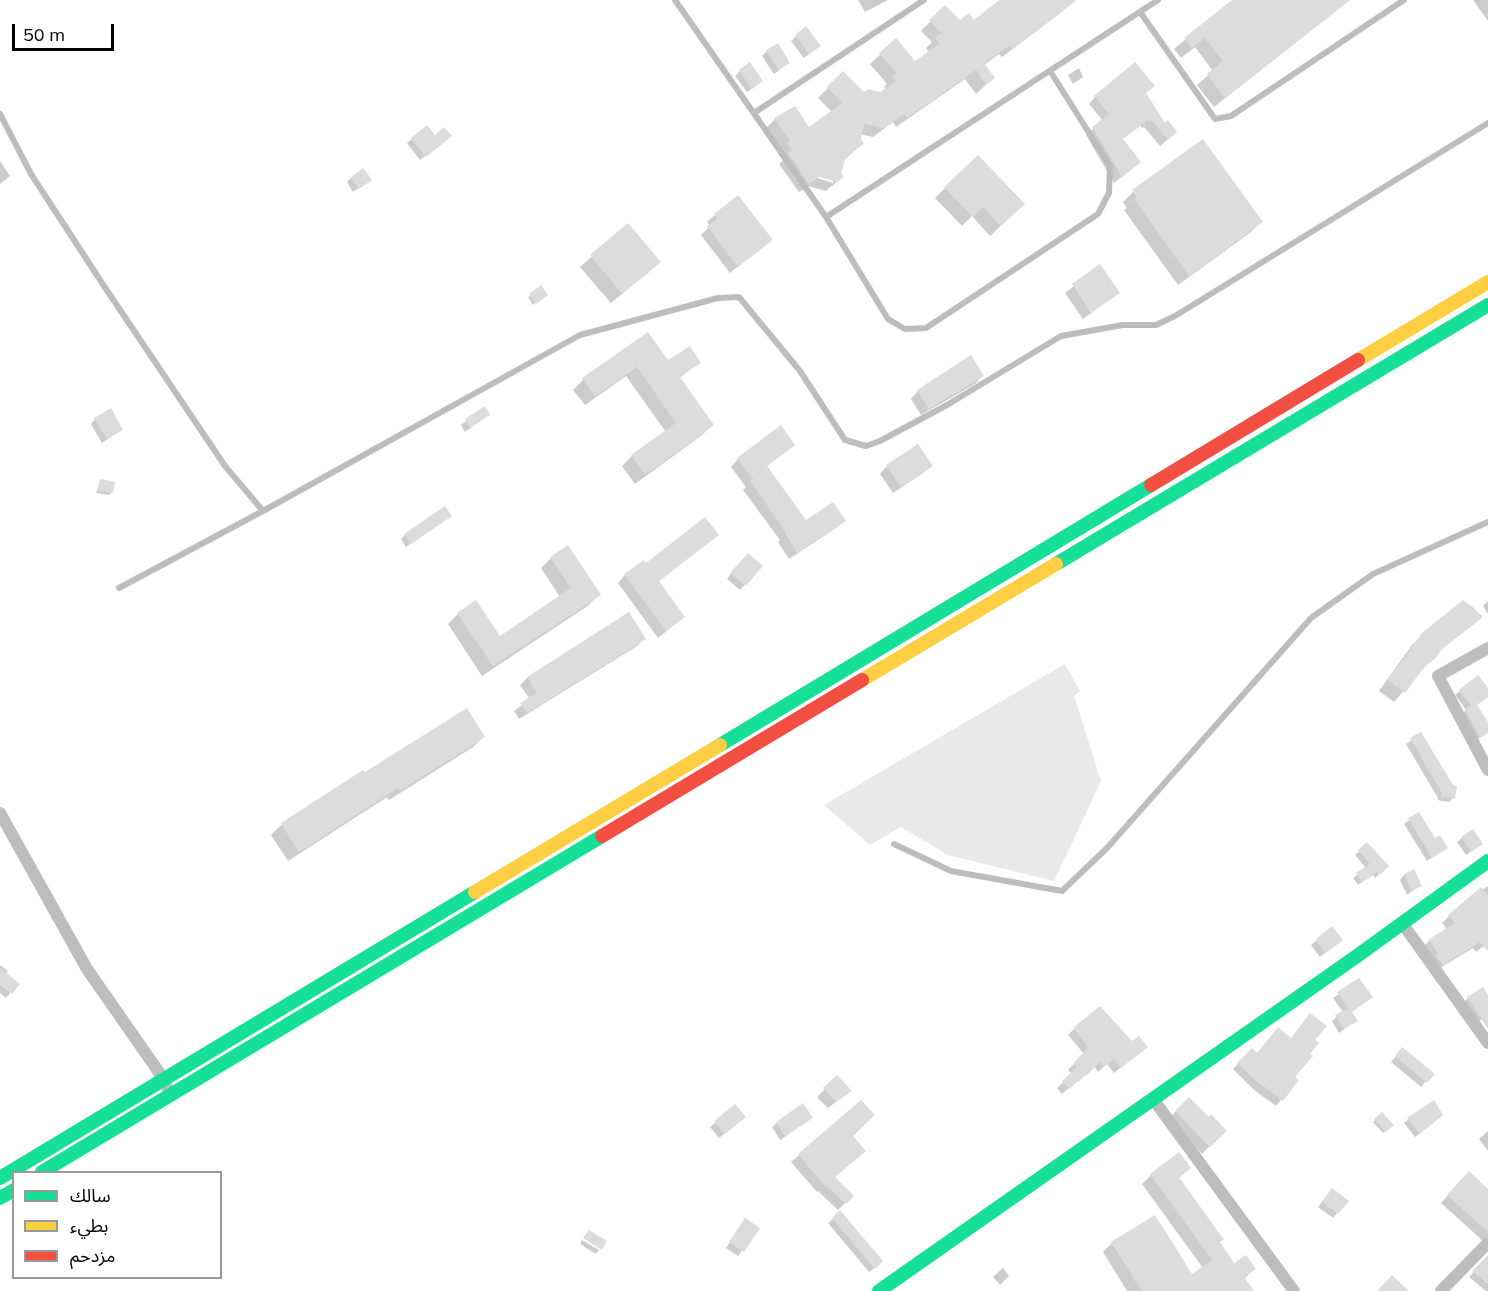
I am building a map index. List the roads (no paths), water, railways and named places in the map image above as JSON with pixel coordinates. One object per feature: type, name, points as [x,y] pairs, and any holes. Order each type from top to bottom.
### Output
[{"type":"main road","points":[[0,1178],[1488,282]]},
{"type":"main road","points":[[45,1171],[1488,305]]},
{"type":"main road","points":[[879,1291],[1488,861]]},
{"type":"street","points":[[1488,648],[1438,676],[1488,770]]},
{"type":"street","points":[[0,813],[87,969],[163,1078],[169,1097]]},
{"type":"street","points":[[1402,923],[1488,1043]]},
{"type":"street","points":[[1153,1099],[1294,1291]]},
{"type":"street","points":[[1441,1291],[1488,1243]]},
{"type":"lane","points":[[675,0],[826,217],[888,319],[905,329],[926,328],[1098,214],[1109,193],[1110,166],[1050,71]]},
{"type":"lane","points":[[754,113],[924,0]]},
{"type":"lane","points":[[826,217],[1158,0]]},
{"type":"lane","points":[[1140,12],[1215,120],[1231,116],[1404,0]]},
{"type":"lane","points":[[0,114],[31,174],[104,286],[225,466],[263,511]]},
{"type":"lane","points":[[120,588],[580,335],[718,298],[739,297],[800,371],[845,440],[866,446],[880,441],[947,405],[1061,336],[1123,325],[1156,325],[1175,316],[1488,123]]},
{"type":"lane","points":[[894,844],[951,871],[1062,891],[1107,848],[1311,618],[1373,574],[1488,522]]}]
